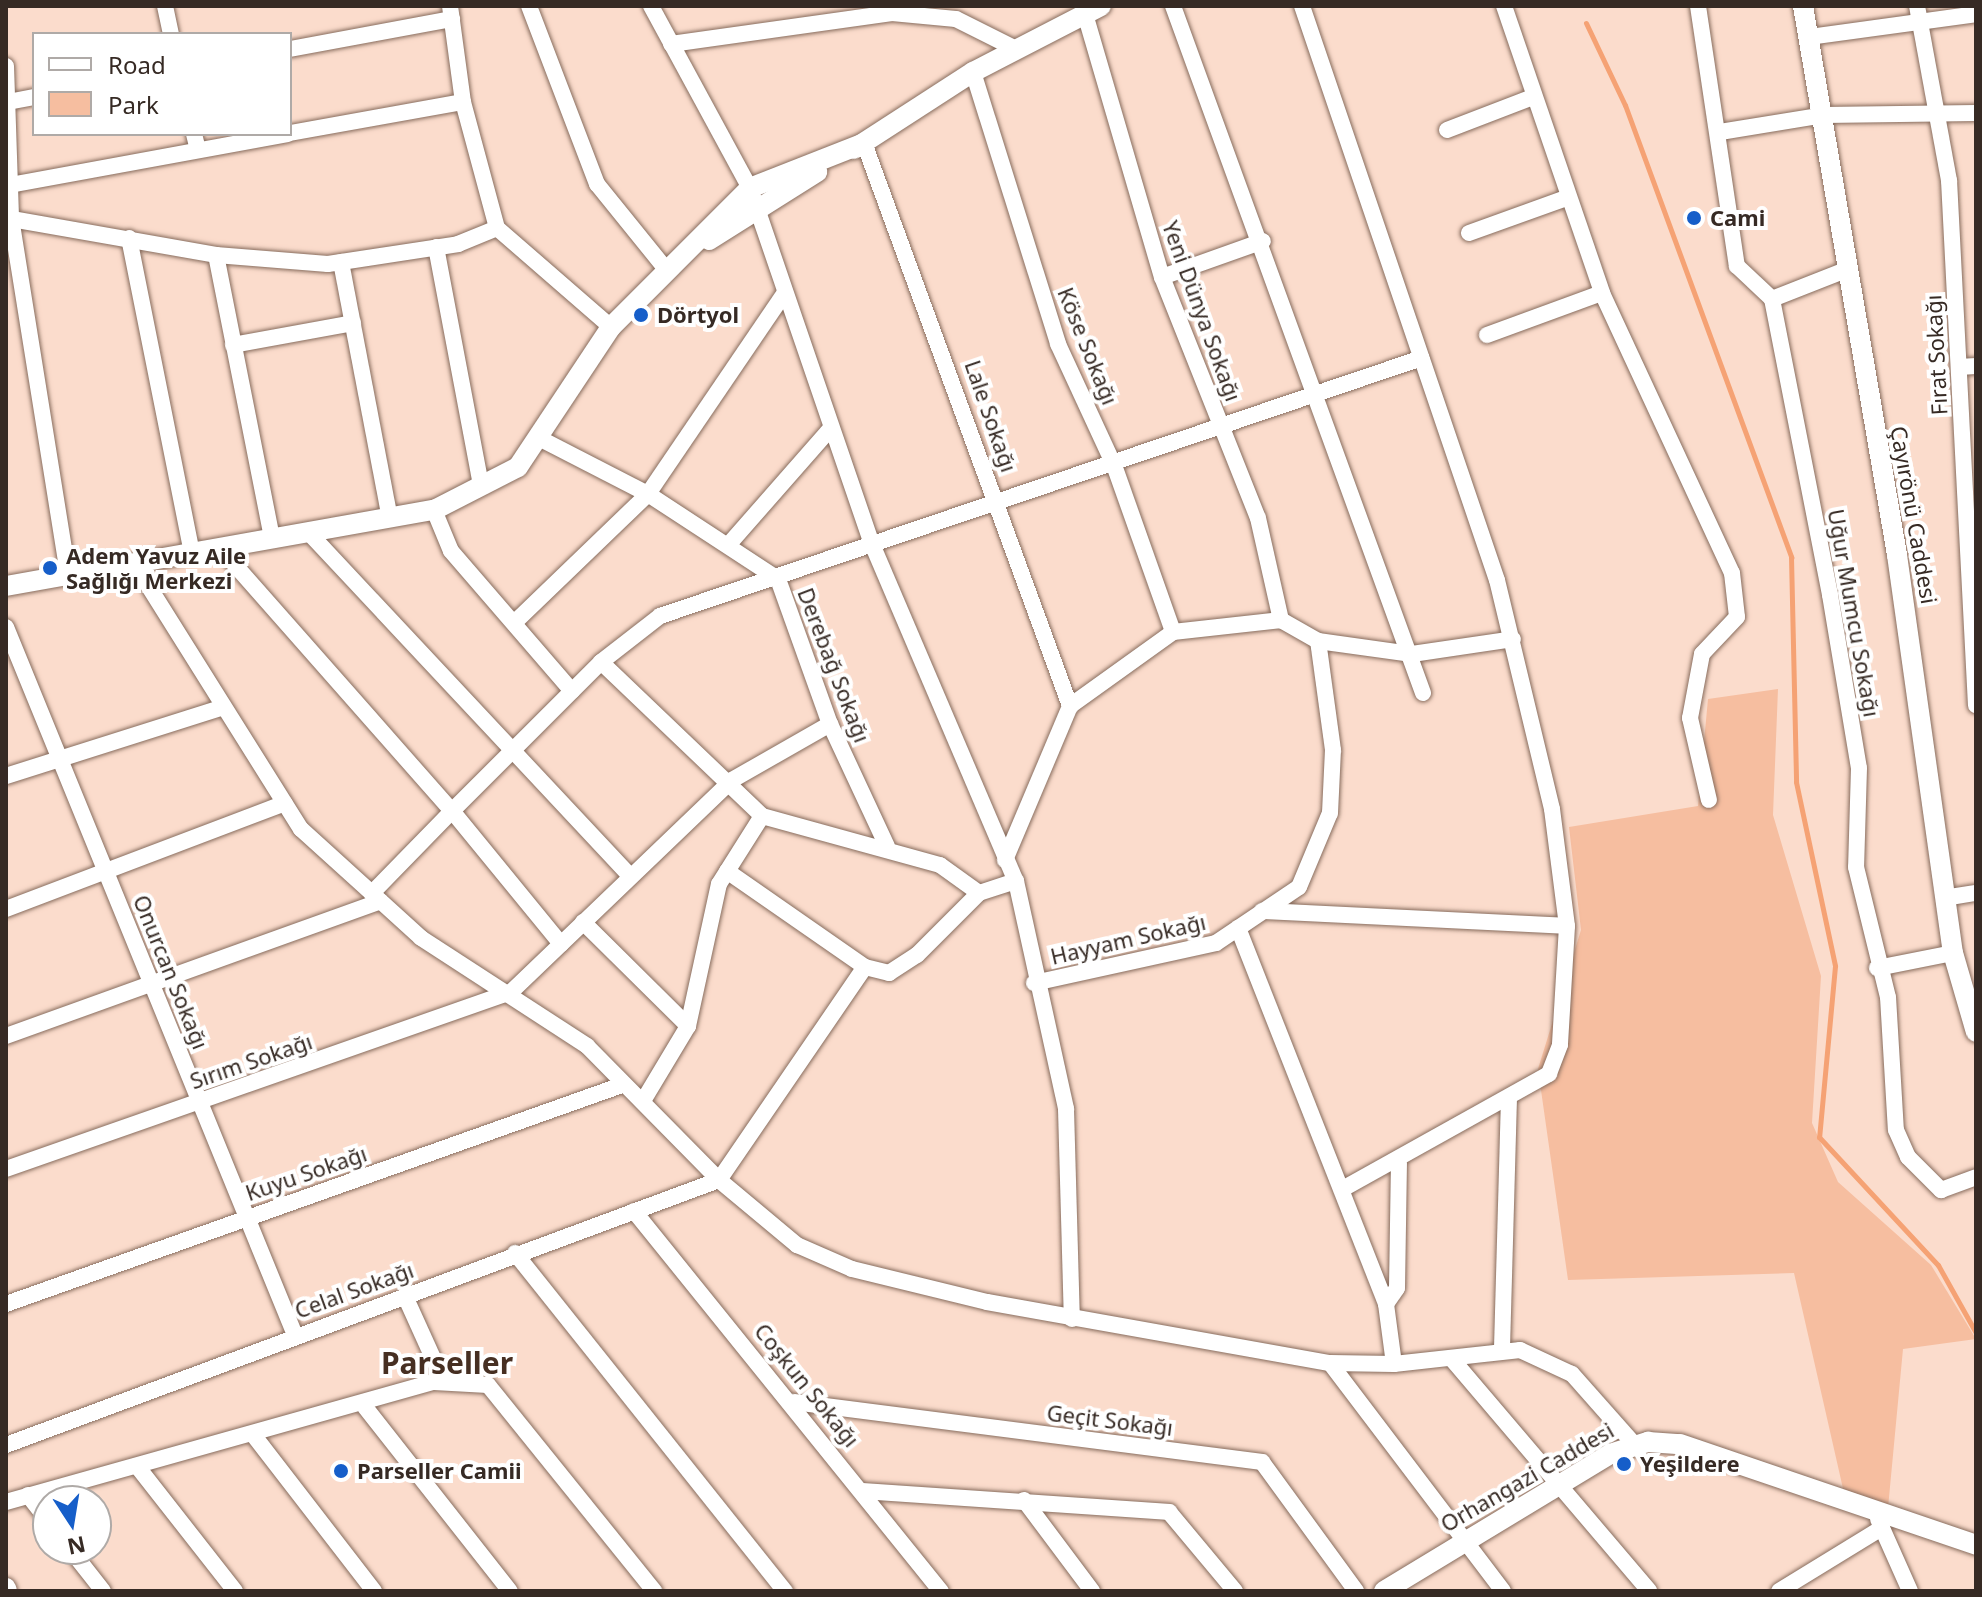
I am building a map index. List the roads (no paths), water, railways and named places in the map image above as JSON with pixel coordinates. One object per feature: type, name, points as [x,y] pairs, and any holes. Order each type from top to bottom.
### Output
[{"type":"street","points":[[165,6],[171,32]]},
{"type":"street","points":[[529,6],[597,184],[665,268]]},
{"type":"street","points":[[651,6],[750,188],[872,544],[1016,881],[1034,983],[1066,1109],[1072,1319]]},
{"type":"street","points":[[1173,6],[1263,241],[1412,654],[1423,693]]},
{"type":"street","points":[[1302,6],[1422,358],[1513,639],[1552,809],[1567,926],[1554,1067],[1509,1100],[1399,1163],[1344,1188]]},
{"type":"street","points":[[1504,6],[1566,198],[1602,293],[1732,573],[1737,617],[1702,654],[1690,718],[1709,800]]},
{"type":"street","points":[[1698,6],[1720,132],[1737,266],[1772,299],[1848,269]]},
{"type":"street","name":"Çayırönü Caddesi","points":[[1803,6],[1824,115],[1950,897],[1953,953],[1976,1032]]},
{"type":"street","points":[[665,268],[973,72],[1093,10]]},
{"type":"street","name":"Yeni Dünya Sokağı","points":[[1093,10],[1162,277],[1258,518],[1281,620]]},
{"type":"street","points":[[292,49],[451,12],[463,102],[497,228],[611,327]]},
{"type":"street","points":[[1809,37],[1918,12],[1976,14]]},
{"type":"street","name":"Fırat Sokağı","points":[[1918,12],[1949,180],[1968,367],[1976,705]]},
{"type":"street","points":[[671,44],[892,13],[956,19],[1016,49]]},
{"type":"street","points":[[6,66],[10,185],[8,218],[68,575]]},
{"type":"street","name":"Köse Sokağı","points":[[973,72],[1058,344],[1114,465],[1173,632]]},
{"type":"street","points":[[8,102],[32,97]]},
{"type":"street","points":[[1447,130],[1533,97]]},
{"type":"street","points":[[292,133],[463,102]]},
{"type":"street","points":[[1720,132],[1824,115],[1936,108],[1976,113]]},
{"type":"street","points":[[10,185],[196,142],[265,136]]},
{"type":"street","points":[[6,586],[272,539],[311,535],[434,510],[518,467],[611,327],[665,268],[750,188],[864,143]]},
{"type":"street","name":"Lale Sokağı","points":[[864,143],[1070,706]]},
{"type":"street","points":[[1469,233],[1566,198]]},
{"type":"street","points":[[8,218],[216,255],[341,262],[436,247],[497,228]]},
{"type":"street","points":[[129,238],[192,553]]},
{"type":"street","points":[[1162,277],[1263,241]]},
{"type":"street","points":[[436,247],[481,486]]},
{"type":"street","points":[[216,255],[272,539]]},
{"type":"street","points":[[341,262],[390,518]]},
{"type":"street","points":[[1487,335],[1602,293]]},
{"type":"street","points":[[514,623],[648,494],[784,294]]},
{"type":"street","name":"Uğur Mumcu Sokağı","points":[[1772,299],[1859,768],[1856,867],[1877,968],[1888,997],[1896,1130],[1908,1157],[1941,1190],[1976,1177]]},
{"type":"street","points":[[233,345],[353,323]]},
{"type":"street","points":[[6,1036],[152,984],[376,897],[513,748],[601,662],[660,616],[778,579],[872,544],[1114,465],[1422,358]]},
{"type":"street","points":[[730,543],[831,428]]},
{"type":"street","name":"Derebağ Sokağı","points":[[537,437],[648,494],[730,543],[778,579],[830,724],[887,846]]},
{"type":"street","points":[[434,510],[451,551],[572,691]]},
{"type":"street","points":[[311,535],[630,876]]},
{"type":"street","points":[[220,548],[452,811],[561,944]]},
{"type":"street","points":[[134,563],[301,829],[421,938],[511,992],[587,1046],[622,1085],[643,1101],[719,1180],[797,1245],[852,1269],[1072,1319],[1330,1363],[1394,1364],[1451,1358],[1502,1348],[1539,1355],[1572,1374],[1634,1444]]},
{"type":"street","points":[[1005,860],[1070,706],[1173,632],[1281,620],[1318,641],[1412,654],[1513,639]]},
{"type":"street","name":"Onurcan Sokağı","points":[[6,627],[295,1335]]},
{"type":"street","name":"Hayyam Sokağı","points":[[1034,983],[1216,943],[1299,887],[1330,813],[1333,750],[1318,641]]},
{"type":"street","points":[[601,662],[732,780],[762,816],[887,846],[940,865],[979,893]]},
{"type":"street","points":[[6,776],[223,707]]},
{"type":"street","points":[[511,992],[732,780],[830,724]]},
{"type":"street","points":[[6,909],[107,875],[285,803]]},
{"type":"street","points":[[643,1101],[688,1026],[727,871],[762,816]]},
{"type":"street","points":[[727,871],[865,967],[889,973],[979,893],[1016,881]]},
{"type":"street","points":[[1950,897],[1976,893]]},
{"type":"street","points":[[1262,911],[1567,926]]},
{"type":"street","points":[[583,922],[688,1026]]},
{"type":"street","points":[[1238,928],[1344,1188],[1386,1304],[1394,1364]]},
{"type":"street","points":[[1877,968],[1953,953]]},
{"type":"street","points":[[719,1180],[865,967]]},
{"type":"street","name":"Sırım Sokağı","points":[[6,1169],[511,992]]},
{"type":"street","name":"Kuyu Sokağı","points":[[6,1304],[622,1085]]},
{"type":"street","points":[[1502,1348],[1509,1100]]},
{"type":"street","points":[[1386,1304],[1397,1288],[1399,1163]]},
{"type":"street","name":"Celal Sokağı","points":[[6,1445],[515,1253],[719,1180]]},
{"type":"street","name":"Coşkun Sokağı","points":[[634,1211],[794,1402],[941,1591]]},
{"type":"street","points":[[515,1253],[785,1591]]},
{"type":"street","points":[[405,1296],[443,1380]]},
{"type":"street","points":[[1451,1358],[1554,1487],[1649,1591]]},
{"type":"street","points":[[1330,1363],[1503,1591]]},
{"type":"street","points":[[6,1502],[365,1407],[443,1380],[488,1385],[654,1591]]},
{"type":"street","name":"Geçit Sokağı","points":[[794,1402],[1262,1462],[1356,1591]]},
{"type":"street","points":[[365,1407],[510,1591]]},
{"type":"street","points":[[255,1437],[374,1591]]},
{"type":"street","name":"Orhangazi Caddesi","points":[[1384,1591],[1463,1540],[1634,1444],[1680,1444],[1878,1518],[1976,1545]]},
{"type":"street","points":[[137,1466],[235,1591]]},
{"type":"street","points":[[863,1491],[1169,1512],[1235,1591]]},
{"type":"street","points":[[28,1495],[32,1500]]},
{"type":"street","points":[[1024,1500],[1092,1591]]},
{"type":"street","points":[[1779,1591],[1878,1518],[1910,1591]]},
{"type":"street","points":[[83,1565],[103,1591]]},
{"type":"waterway","points":[[1586,23],[1625,105],[1791,557],[1796,782],[1835,966],[1819,1137],[1938,1265],[1976,1333]]},
{"type":"place","name":"Cami","points":[[1694,218]]},
{"type":"place","name":"Dörtyol","points":[[641,315]]},
{"type":"place","name":"Adem Yavuz Aile Sağlığı Merkezi","points":[[50,568]]},
{"type":"place","name":"Yeşildere","points":[[1624,1464]]},
{"type":"place","name":"Parseller Camii","points":[[341,1471]]},
{"type":"district","name":"Parseller","points":[[447,1363]]}]
